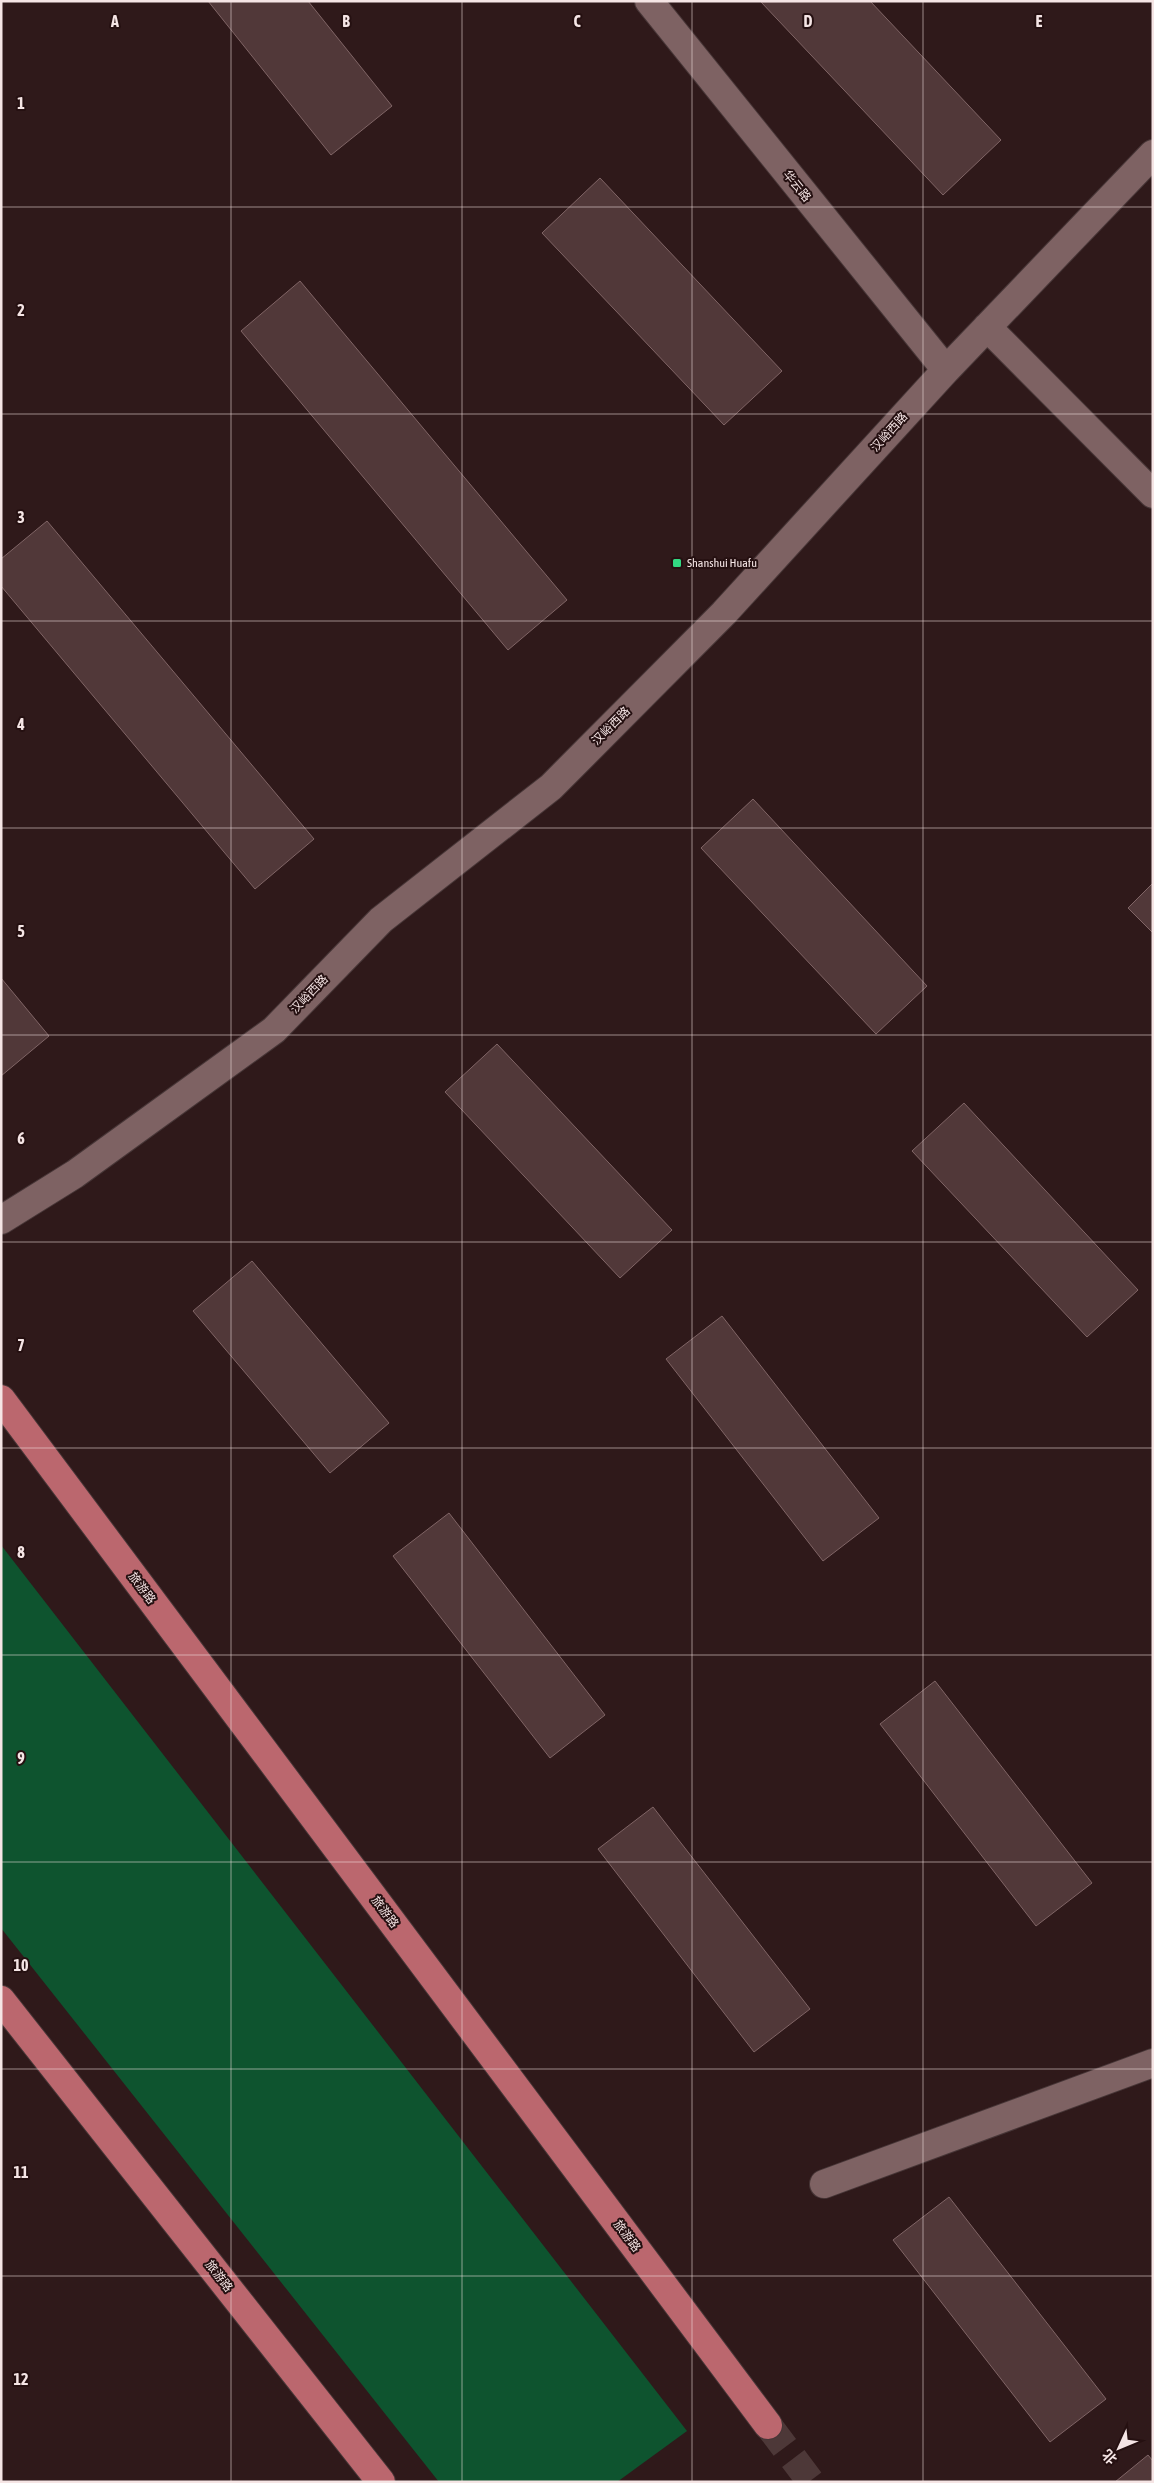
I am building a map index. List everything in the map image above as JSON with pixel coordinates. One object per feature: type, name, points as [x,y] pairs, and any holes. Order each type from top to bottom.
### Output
[{"type":"main road","name":"旅游路","points":[[1,1399],[768,2425]]},
{"type":"main road","name":"旅游路","points":[[1,2000],[381,2482]]},
{"type":"street","name":"华云路","points":[[648,1],[946,370]]},
{"type":"street","name":"汉峪西路","points":[[1,1220],[75,1174],[274,1030],[381,920],[551,787],[724,613],[946,370],[1153,154]]},
{"type":"street","points":[[987,328],[1153,494]]},
{"type":"street","points":[[824,2184],[1153,2063]]},
{"type":"green space","points":[[1,1545],[687,2431],[617,2482],[439,2482],[1,1928]]},
{"type":"building","points":[[208,1],[308,1],[392,106],[331,155]]},
{"type":"building","points":[[870,1],[1001,140],[943,195],[761,2]]},
{"type":"building","points":[[600,178],[782,371],[724,425],[542,233]]},
{"type":"building","points":[[300,281],[567,600],[508,650],[241,331]]},
{"type":"building","points":[[47,521],[314,839],[255,889],[1,586],[1,559]]},
{"type":"building","points":[[753,799],[927,986],[876,1034],[701,848]]},
{"type":"building","points":[[1153,883],[1153,933],[1128,908]]},
{"type":"building","points":[[1,978],[49,1036],[1,1076]]},
{"type":"building","points":[[497,1044],[672,1230],[620,1278],[445,1092]]},
{"type":"building","points":[[964,1103],[1138,1290],[1087,1337],[912,1151]]},
{"type":"building","points":[[252,1261],[389,1423],[330,1473],[193,1311]]},
{"type":"building","points":[[722,1316],[879,1518],[823,1561],[666,1359]]},
{"type":"building","points":[[449,1513],[605,1715],[550,1758],[393,1556]]},
{"type":"building","points":[[935,1681],[1092,1883],[1036,1926],[880,1724]]},
{"type":"building","points":[[653,1807],[810,2009],[754,2052],[598,1849]]},
{"type":"building","points":[[949,2197],[1106,2399],[1050,2442],[893,2240]]},
{"type":"building","points":[[1148,2455],[1153,2461],[1153,2482],[1115,2482]]},
{"type":"tunnel","points":[[768,2425],[811,2482]]},
{"type":"place","name":"Shanshui Huafu","points":[[677,563]]}]
